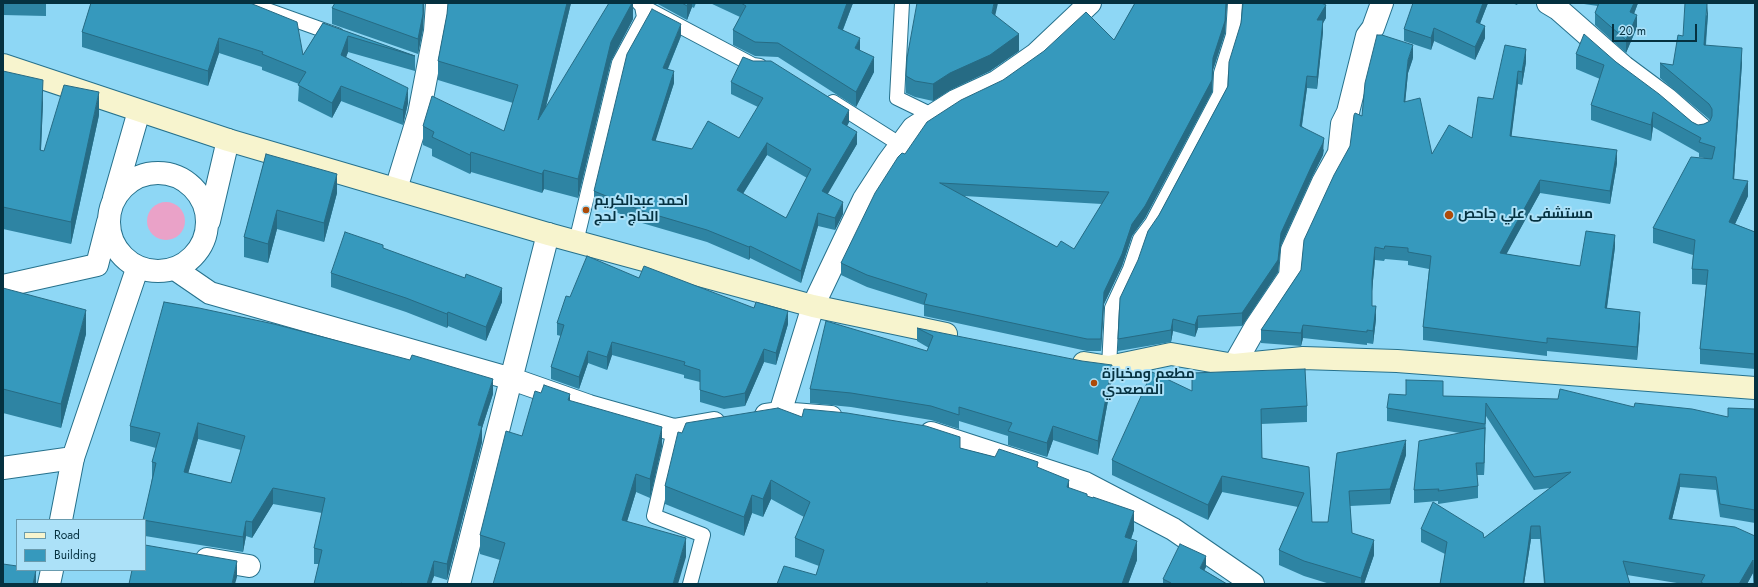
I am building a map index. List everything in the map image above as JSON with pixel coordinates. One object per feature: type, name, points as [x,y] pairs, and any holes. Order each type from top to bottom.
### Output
[{"type":"main road","points":[[3,65],[228,140],[576,242],[813,306],[968,339]]},
{"type":"main road","points":[[1062,358],[1109,367],[1171,354],[1234,365],[1303,358],[1397,361],[1755,388]]},
{"type":"street","points":[[396,190],[419,114],[420,65],[435,31],[437,3]]},
{"type":"street","points":[[780,413],[813,306],[864,199],[888,162],[913,128],[955,101],[996,82],[1036,54],[1090,3]]},
{"type":"street","points":[[1234,365],[1255,328],[1290,276],[1292,250],[1323,182],[1339,153],[1342,124],[1348,112],[1367,36],[1373,28],[1382,3]]},
{"type":"street","points":[[1548,3],[1558,9],[1624,67],[1667,99],[1700,128]]},
{"type":"street","points":[[3,286],[97,265],[139,111]]},
{"type":"street","points":[[208,224],[205,205],[195,188],[179,177],[160,172],[141,176],[124,186],[111,211],[112,240],[122,256],[137,269],[156,272],[176,269],[192,259],[203,243],[208,224],[228,140]]},
{"type":"street","points":[[459,584],[548,234]]},
{"type":"street","points":[[61,519],[73,458],[137,269]]},
{"type":"street","points":[[176,269],[210,293],[512,379],[589,406],[674,430],[780,413],[849,419]]},
{"type":"street","points":[[915,430],[929,432],[1085,483],[1173,529],[1253,584]]},
{"type":"street","points":[[3,468],[73,458]]},
{"type":"street","points":[[190,556],[249,566]]},
{"type":"street","points":[[49,584],[52,571]]},
{"type":"lane","points":[[249,3],[353,41]]},
{"type":"lane","points":[[902,3],[897,98],[932,115]]},
{"type":"lane","points":[[1109,367],[1112,308],[1130,269],[1140,239],[1152,223],[1220,94],[1222,73],[1233,35],[1235,3]]},
{"type":"lane","points":[[641,4],[753,65],[773,64]]},
{"type":"lane","points":[[576,242],[619,63],[644,17],[641,4]]},
{"type":"lane","points":[[820,94],[901,144]]},
{"type":"lane","points":[[674,430],[654,516],[703,534],[690,584]]},
{"type":"shaded area","points":[[162,202],[170,202],[180,207],[184,214],[184,228],[180,235],[170,240],[162,240],[152,235],[150,232],[147,225],[147,217],[152,207],[155,205]]},
{"type":"building","points":[[91,3],[250,3],[297,22],[303,55],[323,23],[415,56],[348,36],[341,55],[408,88],[403,110],[341,86],[332,103],[298,85],[306,72],[262,54],[263,52],[219,38],[208,71],[82,32]]},
{"type":"building","points":[[335,3],[423,3],[423,14],[418,39],[332,8]]},
{"type":"building","points":[[448,3],[567,3],[538,120],[609,3],[632,3],[611,42],[578,179],[544,170],[542,174],[471,152],[470,155],[432,137],[434,132],[423,126],[432,96],[504,131],[518,85],[438,61]]},
{"type":"building","points":[[741,3],[847,3],[838,28],[860,38],[855,48],[874,57],[856,92],[778,43],[755,42],[733,30],[746,6]]},
{"type":"building","points":[[917,3],[994,3],[992,13],[1019,34],[990,55],[950,73],[933,84],[915,81],[906,76],[907,58]]},
{"type":"building","points":[[1135,3],[1226,3],[1225,21],[1213,58],[1212,80],[1145,206],[1132,224],[1122,254],[1104,292],[1101,339],[1087,339],[924,304],[927,294],[867,275],[841,263],[875,193],[898,157],[902,153],[905,154],[927,122],[961,100],[1003,80],[1044,51],[1086,12],[1114,40]],"holes":[[[940,183],[1109,192],[1074,249],[1061,241],[1057,247]]]},
{"type":"building","points":[[1243,3],[1321,3],[1326,5],[1317,20],[1323,20],[1317,77],[1307,76],[1300,126],[1324,138],[1323,143],[1281,233],[1278,260],[1242,313],[1198,316],[1195,325],[1173,319],[1171,330],[1118,339],[1120,298],[1138,260],[1148,231],[1159,215],[1228,86],[1229,62],[1241,23]]},
{"type":"building","points":[[1413,3],[1483,3],[1476,22],[1485,26],[1475,47],[1434,28],[1431,38],[1404,29]]},
{"type":"building","points":[[1599,3],[1634,3],[1630,12],[1637,15],[1626,40],[1595,13]]},
{"type":"building","points":[[1685,3],[1707,3],[1704,45],[1742,48],[1733,179],[1748,181],[1729,222],[1755,232],[1755,354],[1700,349],[1708,270],[1692,269],[1695,240],[1653,228],[1691,157],[1712,159],[1715,147],[1699,142],[1701,138],[1653,112],[1651,125],[1591,105],[1604,65],[1576,54],[1584,34],[1616,62],[1659,94],[1692,122],[1698,125],[1704,124],[1710,121],[1712,116],[1712,109],[1709,104],[1660,63],[1673,65],[1678,35],[1683,36]]},
{"type":"building","points":[[652,9],[681,24],[663,68],[674,71],[652,140],[692,149],[708,121],[739,138],[763,98],[731,82],[743,57],[753,61],[771,61],[849,110],[842,123],[857,132],[822,191],[843,202],[835,218],[818,213],[801,271],[750,246],[749,247],[707,230],[642,211],[594,191],[627,54]],"holes":[[[767,143],[811,169],[786,218],[737,190]]]},
{"type":"building","points":[[1377,35],[1382,35],[1413,45],[1408,60],[1404,102],[1420,98],[1432,154],[1449,125],[1472,138],[1478,97],[1493,99],[1505,45],[1526,49],[1522,72],[1518,71],[1510,136],[1617,150],[1610,191],[1540,180],[1500,253],[1580,266],[1586,231],[1615,235],[1605,308],[1640,312],[1637,347],[1547,338],[1547,343],[1423,327],[1431,256],[1408,252],[1408,248],[1385,246],[1384,249],[1375,247],[1372,279],[1372,306],[1376,306],[1373,331],[1367,330],[1367,332],[1303,325],[1301,333],[1261,330],[1301,270],[1304,240],[1334,175],[1350,146],[1354,115],[1355,113],[1362,116],[1365,83]]},
{"type":"building","points":[[3,71],[43,80],[40,150],[44,151],[64,85],[99,92],[71,222],[3,207]]},
{"type":"building","points":[[266,154],[337,174],[324,223],[277,210],[268,244],[244,237]]},
{"type":"building","points":[[345,232],[383,245],[383,248],[465,278],[466,274],[502,288],[486,327],[448,312],[447,314],[406,298],[331,273]]},
{"type":"building","points":[[587,256],[639,278],[644,266],[754,308],[756,302],[788,311],[776,353],[764,349],[745,393],[724,397],[700,390],[700,370],[684,365],[685,362],[612,342],[607,357],[588,351],[579,377],[551,367],[564,325],[557,323],[566,296],[570,297]]},
{"type":"building","points":[[3,288],[86,310],[61,404],[3,389]]},
{"type":"building","points":[[164,302],[274,324],[410,360],[412,355],[493,379],[478,425],[482,426],[447,564],[434,561],[427,584],[314,584],[322,550],[314,548],[325,498],[273,488],[252,522],[246,521],[243,537],[143,519],[156,463],[152,462],[160,433],[130,426]],"holes":[[[198,423],[245,436],[231,483],[184,472]]]},
{"type":"building","points":[[826,321],[927,351],[933,336],[917,328],[1082,361],[1112,365],[1098,441],[1053,426],[1047,443],[1008,431],[1012,423],[959,407],[959,415],[931,406],[851,393],[810,389]]},
{"type":"building","points":[[1305,369],[1307,406],[1261,409],[1262,458],[1309,467],[1312,522],[1328,522],[1337,453],[1406,440],[1390,489],[1349,491],[1352,533],[1374,540],[1361,578],[1304,561],[1279,550],[1304,493],[1222,476],[1208,505],[1112,460],[1152,372],[1192,391],[1192,373]]},
{"type":"building","points":[[1406,380],[1443,381],[1443,396],[1558,399],[1560,389],[1634,407],[1635,403],[1692,409],[1728,417],[1728,408],[1755,409],[1755,510],[1720,504],[1716,477],[1680,474],[1669,519],[1735,527],[1755,536],[1755,584],[1753,560],[1739,584],[1704,584],[1701,582],[1705,575],[1623,561],[1630,584],[1545,584],[1540,526],[1531,526],[1523,584],[1440,584],[1447,542],[1421,529],[1433,502],[1483,533],[1484,538],[1571,472],[1534,477],[1486,403],[1485,424],[1387,408],[1389,394],[1406,395]]},
{"type":"building","points":[[544,385],[570,394],[568,400],[662,427],[650,479],[636,474],[622,520],[686,538],[673,584],[493,584],[505,543],[480,535],[506,431],[522,436],[535,391],[541,393]]},
{"type":"building","points":[[778,408],[802,417],[804,409],[847,413],[926,426],[960,437],[960,448],[995,457],[999,449],[1038,462],[1037,467],[1069,480],[1067,487],[1087,494],[1087,496],[1134,511],[1125,537],[1137,541],[1122,584],[987,584],[987,582],[986,584],[777,584],[784,566],[816,575],[824,550],[795,538],[810,502],[771,480],[763,499],[752,495],[744,517],[665,486],[678,432],[682,433],[686,423]]},
{"type":"building","points":[[1485,428],[1484,463],[1476,463],[1478,486],[1438,491],[1439,489],[1414,490],[1419,441]]},
{"type":"building","points":[[1180,544],[1206,556],[1200,568],[1227,584],[1171,584],[1163,579]]},
{"type":"building","points":[[146,545],[237,561],[232,584],[129,584],[132,571],[146,571]]},
{"type":"building","points":[[3,564],[16,566],[16,571],[36,571],[33,584],[3,584]]},
{"type":"place","name":"احمد عبدالكريم الحاج - لحج","points":[[586,210]]},
{"type":"place","name":"مستشفى علي جاحص","points":[[1449,215]]},
{"type":"place","name":"مطعم ومخبازة المصعدي","points":[[1094,383]]}]
